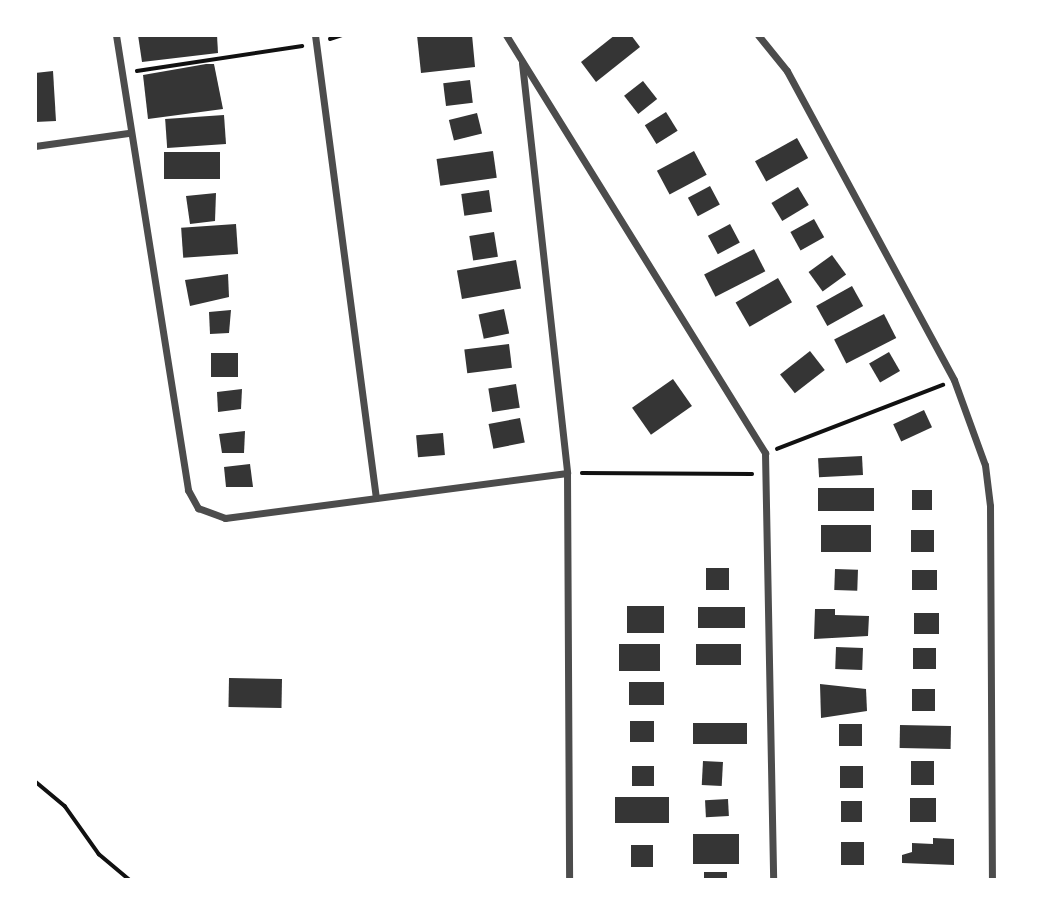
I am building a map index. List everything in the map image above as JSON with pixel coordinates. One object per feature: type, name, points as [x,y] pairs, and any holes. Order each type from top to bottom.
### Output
[{"type":"street","points":[[116,35],[128,133],[188,490],[198,508],[225,517],[567,473]]},
{"type":"street","points":[[506,35],[765,453],[773,880]]},
{"type":"street","points":[[758,35],[787,71],[954,380],[985,465],[990,506],[992,880]]},
{"type":"street","points":[[316,39],[376,498]]},
{"type":"street","points":[[522,59],[567,473],[569,880]]},
{"type":"street","points":[[35,146],[128,133]]},
{"type":"path","points":[[121,74],[342,35]]},
{"type":"path","points":[[765,453],[954,380]]},
{"type":"path","points":[[567,473],[765,474]]},
{"type":"path","points":[[35,782],[65,806],[99,854],[130,880]]},
{"type":"building","points":[[138,35],[217,35],[218,53],[142,62]]},
{"type":"building","points":[[417,35],[472,35],[475,67],[421,73]]},
{"type":"building","points":[[615,35],[631,35],[640,47],[596,82],[581,62]]},
{"type":"building","points":[[214,64],[223,109],[148,119],[143,75]]},
{"type":"building","points":[[53,71],[56,121],[35,122],[35,73]]},
{"type":"building","points":[[470,80],[473,103],[446,106],[443,83]]},
{"type":"building","points":[[643,81],[657,99],[638,114],[624,96]]},
{"type":"building","points":[[666,112],[678,131],[656,144],[645,125]]},
{"type":"building","points":[[477,113],[482,133],[454,140],[449,120]]},
{"type":"building","points":[[224,115],[226,144],[167,148],[165,119]]},
{"type":"building","points":[[797,138],[808,158],[766,181],[755,161]]},
{"type":"building","points":[[493,151],[497,178],[440,186],[437,159]]},
{"type":"building","points":[[694,151],[707,175],[670,195],[657,171]]},
{"type":"building","points":[[164,152],[220,152],[220,179],[164,179]]},
{"type":"building","points":[[710,186],[720,205],[698,216],[688,198]]},
{"type":"building","points":[[798,187],[809,205],[782,221],[771,203]]},
{"type":"building","points":[[489,190],[492,212],[464,216],[461,194]]},
{"type":"building","points":[[216,193],[215,221],[190,224],[186,196]]},
{"type":"building","points":[[814,219],[824,237],[801,250],[790,232]]},
{"type":"building","points":[[236,224],[238,254],[183,258],[181,228]]},
{"type":"building","points":[[730,224],[740,243],[718,254],[708,236]]},
{"type":"building","points":[[494,232],[498,257],[473,261],[469,236]]},
{"type":"building","points":[[754,249],[765,271],[715,297],[704,274]]},
{"type":"building","points":[[832,255],[846,274],[823,291],[809,272]]},
{"type":"building","points":[[516,260],[521,289],[462,299],[457,270]]},
{"type":"building","points":[[228,274],[229,297],[190,306],[185,280]]},
{"type":"building","points":[[778,278],[792,302],[750,327],[736,302]]},
{"type":"building","points":[[852,286],[863,306],[827,326],[816,306]]},
{"type":"building","points":[[504,309],[509,333],[484,339],[479,314]]},
{"type":"building","points":[[231,310],[229,333],[210,334],[209,312]]},
{"type":"building","points":[[884,314],[896,338],[846,363],[834,339]]},
{"type":"building","points":[[509,344],[512,368],[467,373],[464,349]]},
{"type":"building","points":[[810,351],[825,370],[795,393],[780,374]]},
{"type":"building","points":[[889,352],[900,371],[880,383],[869,364]]},
{"type":"building","points":[[211,353],[238,353],[238,377],[211,377]]},
{"type":"building","points":[[673,379],[692,406],[651,435],[632,408]]},
{"type":"building","points":[[516,384],[520,408],[492,412],[488,388]]},
{"type":"building","points":[[242,389],[241,409],[218,412],[217,392]]},
{"type":"building","points":[[924,410],[932,427],[901,442],[893,424]]},
{"type":"building","points":[[520,418],[525,443],[493,449],[489,424]]},
{"type":"building","points":[[245,431],[244,453],[222,453],[219,434]]},
{"type":"building","points":[[443,433],[445,455],[418,457],[416,435]]},
{"type":"building","points":[[862,456],[863,475],[819,477],[818,458]]},
{"type":"building","points":[[250,464],[253,487],[226,487],[224,467]]},
{"type":"building","points":[[818,488],[874,488],[874,511],[818,511]]},
{"type":"building","points":[[912,490],[932,490],[932,510],[912,510]]},
{"type":"building","points":[[821,525],[871,525],[871,552],[821,552]]},
{"type":"building","points":[[911,530],[934,530],[934,552],[911,552]]},
{"type":"building","points":[[706,568],[729,568],[729,590],[706,590]]},
{"type":"building","points":[[835,569],[858,570],[857,591],[834,590]]},
{"type":"building","points":[[912,570],[937,570],[937,590],[912,590]]},
{"type":"building","points":[[627,606],[664,606],[664,633],[627,633]]},
{"type":"building","points":[[698,607],[745,607],[745,628],[698,628]]},
{"type":"building","points":[[815,609],[835,609],[835,615],[869,616],[868,636],[814,639]]},
{"type":"building","points":[[914,613],[939,613],[939,634],[914,634]]},
{"type":"building","points":[[619,644],[660,644],[660,671],[619,671]]},
{"type":"building","points":[[696,644],[741,644],[741,665],[696,665]]},
{"type":"building","points":[[836,647],[863,648],[862,670],[835,669]]},
{"type":"building","points":[[913,648],[936,648],[936,669],[913,669]]},
{"type":"building","points":[[229,678],[282,679],[281,708],[228,707]]},
{"type":"building","points":[[629,682],[664,682],[664,705],[629,705]]},
{"type":"building","points":[[820,684],[866,689],[867,711],[821,718]]},
{"type":"building","points":[[912,689],[935,689],[935,711],[912,711]]},
{"type":"building","points":[[630,721],[654,721],[654,742],[630,742]]},
{"type":"building","points":[[693,723],[747,723],[747,744],[693,744]]},
{"type":"building","points":[[839,724],[862,724],[862,746],[839,746]]},
{"type":"building","points":[[900,725],[951,726],[951,749],[900,748]]},
{"type":"building","points":[[703,761],[723,762],[722,786],[702,785]]},
{"type":"building","points":[[911,761],[934,761],[934,785],[911,785]]},
{"type":"building","points":[[632,766],[654,766],[654,786],[632,786]]},
{"type":"building","points":[[840,766],[863,766],[863,788],[840,788]]},
{"type":"building","points":[[615,797],[669,797],[669,823],[615,823]]},
{"type":"building","points":[[910,798],[936,798],[936,822],[910,822]]},
{"type":"building","points":[[728,799],[729,816],[706,817],[705,800]]},
{"type":"building","points":[[841,801],[862,801],[862,822],[841,822]]},
{"type":"building","points":[[693,834],[739,834],[739,864],[693,864]]},
{"type":"building","points":[[933,838],[954,839],[954,865],[902,863],[902,855],[912,852],[912,843],[933,844]]},
{"type":"building","points":[[841,842],[864,842],[864,865],[841,865]]},
{"type":"building","points":[[631,845],[653,845],[653,867],[631,867]]},
{"type":"building","points":[[704,872],[727,872],[727,880],[704,880]]}]
